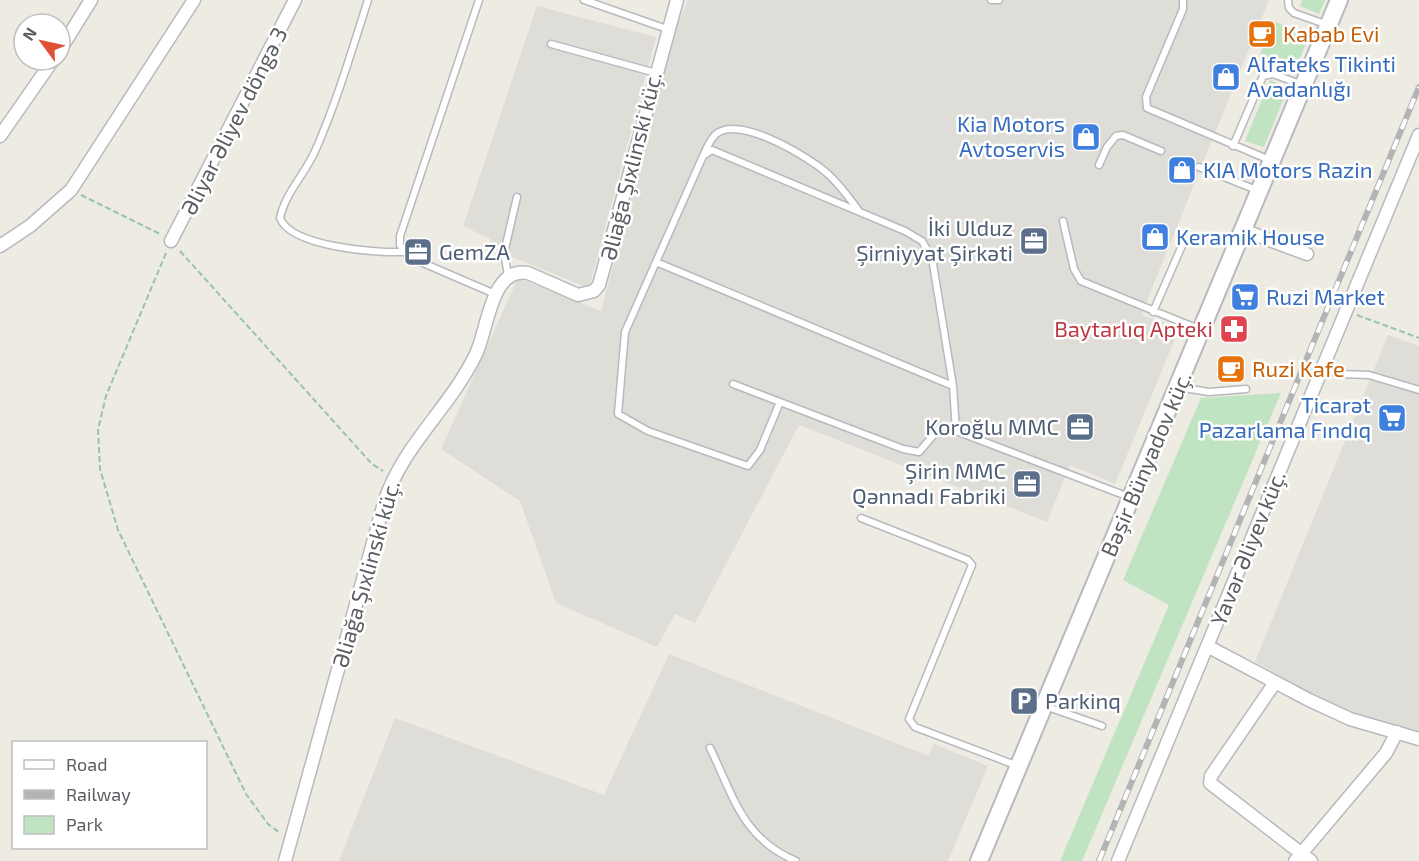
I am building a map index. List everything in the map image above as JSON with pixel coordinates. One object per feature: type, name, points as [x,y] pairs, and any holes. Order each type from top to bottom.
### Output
[{"type":"street","points":[[72,31],[92,0]]},
{"type":"street","points":[[0,246],[30,226],[71,190],[194,0]]},
{"type":"street","name":"Əliyar Əliyev döngə 3","points":[[171,241],[295,0]]},
{"type":"street","name":"Əliağa Şıxlinski küç.","points":[[285,861],[384,503],[393,478],[406,455],[467,370],[483,335],[496,295],[508,275],[528,273],[585,296],[599,285],[667,29],[677,0]]},
{"type":"street","name":"Bəşir Bünyadov küç.","points":[[980,861],[1339,0]]},
{"type":"street","points":[[0,136],[45,72]]},
{"type":"street","name":"Yavər Əliyev küç.","points":[[1118,861],[1419,135]]},
{"type":"street","points":[[1243,230],[1307,254]]},
{"type":"street","points":[[1208,646],[1274,684],[1350,719],[1419,739]]},
{"type":"street","points":[[1274,684],[1211,776],[1210,783],[1298,857],[1311,861]]},
{"type":"street","points":[[1298,857],[1386,753],[1397,732]]},
{"type":"lane","points":[[368,0],[322,137],[311,162],[287,197],[280,218],[289,231],[327,244],[404,252]]},
{"type":"lane","points":[[479,0],[400,236],[400,245],[408,257],[496,295]]},
{"type":"lane","points":[[584,0],[667,29]]},
{"type":"lane","points":[[991,0],[999,0]]},
{"type":"lane","points":[[1183,0],[1183,9],[1145,103],[1151,111],[1272,161]]},
{"type":"lane","points":[[1288,0],[1289,8],[1294,13],[1329,25]]},
{"type":"lane","points":[[550,44],[656,73]]},
{"type":"lane","points":[[1233,146],[1263,76],[1268,73],[1273,74],[1304,86]]},
{"type":"lane","points":[[780,402],[760,450],[748,466],[648,431],[618,414],[625,332],[703,156],[716,135],[723,130],[736,129],[762,135],[819,167],[836,183],[859,212]]},
{"type":"lane","points":[[1099,165],[1107,147],[1116,136],[1123,135],[1161,151]]},
{"type":"lane","points":[[703,156],[712,150],[922,241],[932,258],[953,386],[956,431]]},
{"type":"lane","points":[[1199,167],[1259,192]]},
{"type":"lane","points":[[508,275],[504,253],[518,197]]},
{"type":"lane","points":[[1063,221],[1074,269],[1081,281],[1201,330]]},
{"type":"lane","points":[[1153,312],[1184,241]]},
{"type":"lane","points":[[656,262],[953,386]]},
{"type":"lane","points":[[1323,369],[1340,374],[1369,375],[1419,390]]},
{"type":"lane","points":[[733,384],[903,449],[919,452],[941,426],[1132,498]]},
{"type":"lane","points":[[1178,387],[1209,392],[1246,389]]},
{"type":"lane","points":[[861,518],[968,560],[972,565],[909,719],[915,727],[1019,767]]},
{"type":"lane","points":[[1044,706],[1102,726]]},
{"type":"lane","points":[[710,748],[749,828],[763,843],[796,861]]},
{"type":"path","points":[[71,190],[171,241],[372,464],[393,478]]},
{"type":"path","points":[[171,241],[150,285],[106,396],[98,430],[100,470],[118,530],[246,794],[268,824],[291,839]]},
{"type":"path","points":[[1346,311],[1419,338]]},
{"type":"shaded area","points":[[688,0],[1269,0],[1144,308],[1142,315],[1179,329],[1115,484],[1070,465],[1047,522],[799,425],[695,623],[675,614],[657,647],[556,603],[520,501],[441,449],[518,278],[601,311],[676,28]]},
{"type":"shaded area","points":[[537,6],[656,37],[590,284],[584,286],[490,248],[490,239],[463,226]]},
{"type":"shaded area","points":[[1388,335],[1419,346],[1419,734],[1348,713],[1255,662]]},
{"type":"shaded area","points":[[669,654],[929,756],[934,744],[988,766],[948,861],[339,861],[395,718],[604,795]]},
{"type":"green space","points":[[1302,0],[1325,0],[1319,14],[1300,6]]},
{"type":"green space","points":[[1273,21],[1309,36],[1296,68],[1260,54]]},
{"type":"green space","points":[[1270,80],[1288,88],[1264,147],[1245,141]]},
{"type":"green space","points":[[1281,393],[1082,861],[1060,861],[1169,605],[1123,580],[1201,398]]},
{"type":"railway","points":[[1099,861],[1419,87]]},
{"type":"place","name":"Kabab Evi","points":[[1262,34]]},
{"type":"place","name":"Alfateks Tikinti Avadanlığı","points":[[1226,77]]},
{"type":"place","name":"Kia Motors Avtoservis","points":[[1086,137]]},
{"type":"place","name":"KIA Motors Razin","points":[[1182,170]]},
{"type":"place","name":"Keramik House","points":[[1155,237]]},
{"type":"place","name":"İki Ulduz Şirniyyat Şirkəti","points":[[1034,241]]},
{"type":"place","name":"GemZA","points":[[418,252]]},
{"type":"place","name":"Ruzi Market","points":[[1245,297]]},
{"type":"place","name":"Baytarlıq Apteki","points":[[1234,329]]},
{"type":"place","name":"Ruzi Kafe","points":[[1231,369]]},
{"type":"place","name":"Ticarət Pazarlama Fındıq","points":[[1392,418]]},
{"type":"place","name":"Koroğlu MMC","points":[[1080,427]]},
{"type":"place","name":"Şirin MMC Qənnadı Fabriki","points":[[1027,484]]},
{"type":"place","name":"Parkinq","points":[[1024,701]]}]
